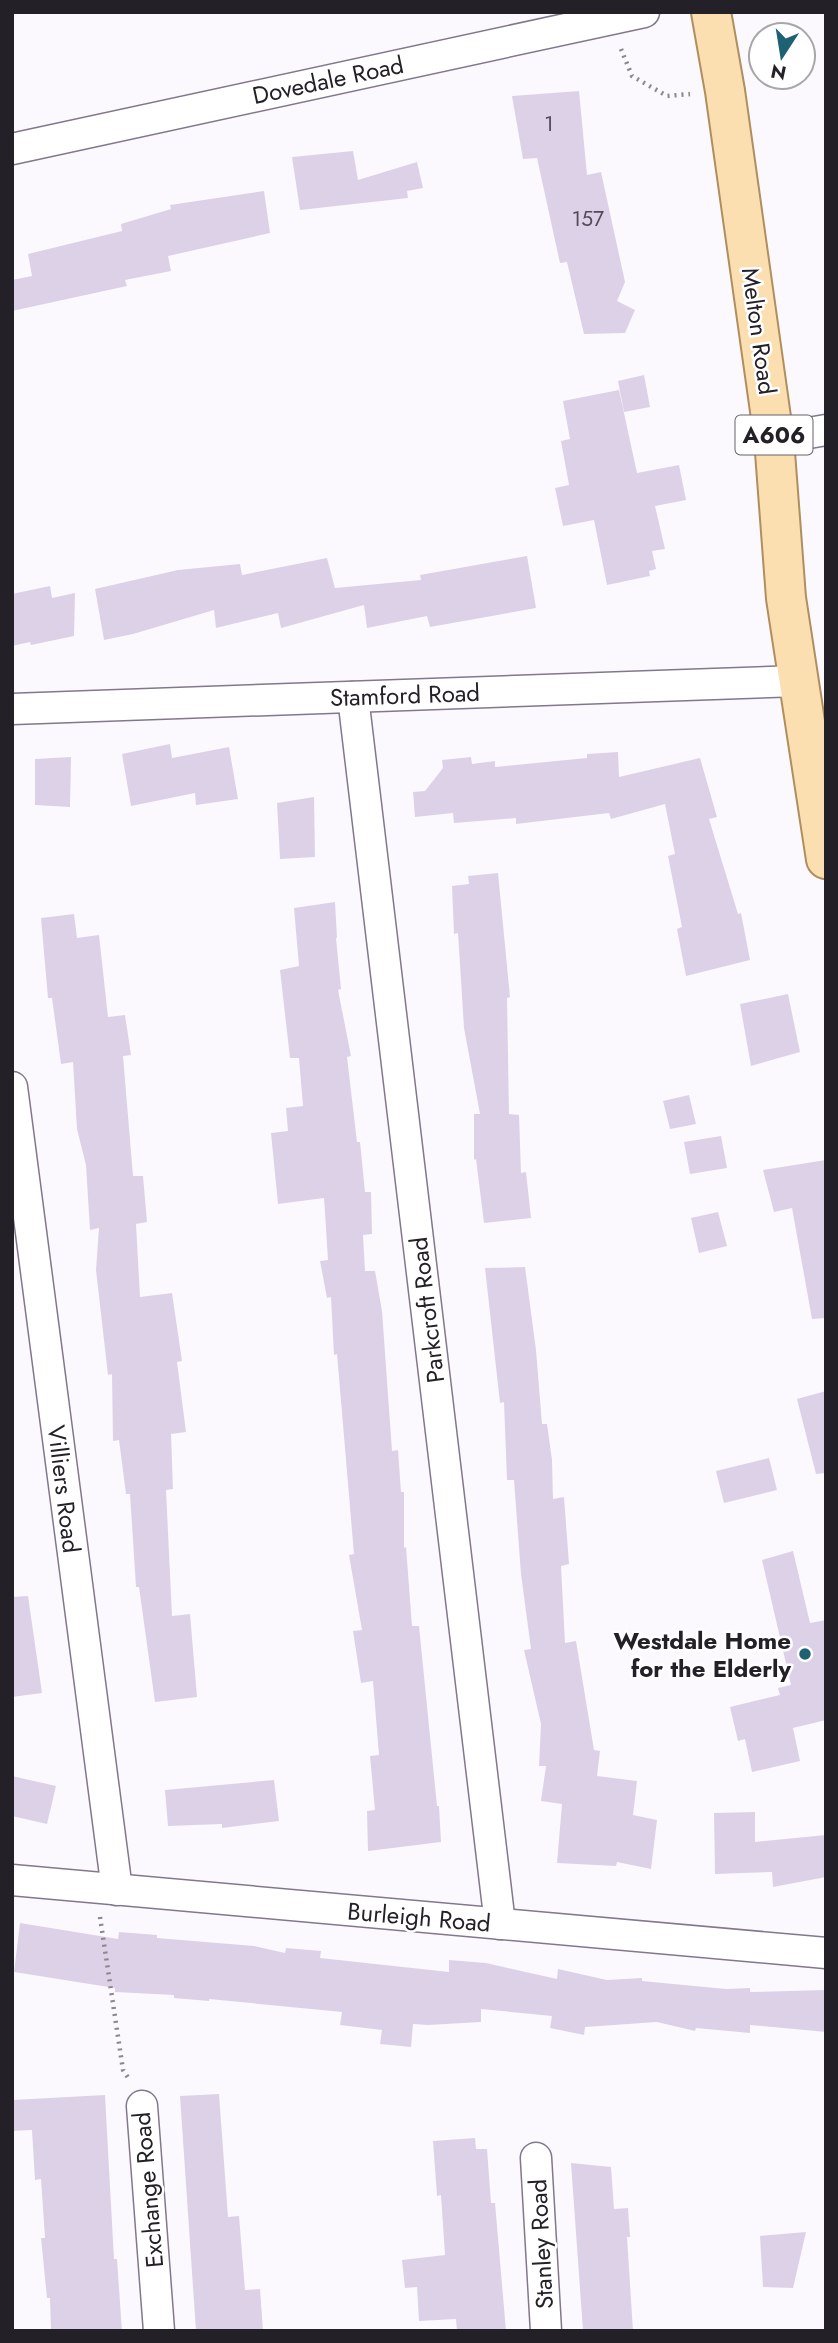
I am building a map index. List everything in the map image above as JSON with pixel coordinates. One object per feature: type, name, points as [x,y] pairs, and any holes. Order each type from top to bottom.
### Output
[{"type":"main road","name":"Melton Road","points":[[710,12],[725,91],[774,439],[786,598],[826,859]]},
{"type":"street","name":"Dovedale Road","points":[[12,149],[643,12]]},
{"type":"street","points":[[774,439],[826,430]]},
{"type":"street","name":"Stamford Road","points":[[12,709],[798,681]]},
{"type":"street","name":"Parkcroft Road","points":[[353,697],[500,1924]]},
{"type":"street","name":"Villiers Road","points":[[12,1087],[107,1889]]},
{"type":"street","name":"Burleigh Road","points":[[12,1880],[826,1953]]},
{"type":"street","name":"Exchange Road","points":[[142,2106],[159,2331]]},
{"type":"street","name":"Stanley Road","points":[[536,2158],[546,2331]]},
{"type":"path","points":[[608,20],[632,76],[667,96],[725,91]]},
{"type":"path","name":"Exchange Road","points":[[107,1889],[100,1927],[123,2070],[138,2091],[142,2106]]},
{"type":"building","points":[[579,91],[587,175],[601,172],[625,282],[617,301],[635,310],[625,333],[584,334],[567,262],[560,263],[537,158],[523,159],[512,96]]},
{"type":"building","points":[[353,151],[358,180],[417,162],[423,188],[407,191],[408,198],[300,210],[292,157]]},
{"type":"building","points":[[264,191],[270,233],[168,256],[171,271],[125,280],[127,286],[12,311],[12,280],[32,276],[28,254],[122,231],[121,224],[171,209],[170,205]]},
{"type":"building","points":[[644,375],[650,407],[624,412],[618,381]]},
{"type":"building","points":[[619,390],[637,473],[679,465],[686,500],[655,506],[665,549],[652,551],[656,569],[649,571],[650,576],[607,585],[594,520],[563,526],[555,488],[569,485],[561,441],[570,439],[563,401]]},
{"type":"building","points":[[527,556],[536,608],[430,627],[427,616],[367,628],[364,605],[281,628],[278,613],[216,628],[214,610],[104,640],[95,589],[178,570],[240,564],[242,575],[327,558],[335,588],[421,580],[420,575]]},
{"type":"building","points":[[50,586],[52,598],[75,593],[74,636],[12,646],[12,594]]},
{"type":"building","points":[[170,744],[172,758],[229,747],[238,799],[196,805],[195,793],[131,806],[122,754]]},
{"type":"building","points":[[618,752],[619,777],[700,758],[717,817],[709,819],[738,914],[741,913],[750,960],[686,976],[677,929],[682,927],[668,856],[675,854],[665,804],[611,819],[609,813],[516,824],[516,818],[454,823],[453,813],[415,817],[413,792],[425,791],[443,768],[442,760],[471,757],[472,764],[495,761],[495,767],[587,758],[587,754]]},
{"type":"building","points":[[71,757],[70,807],[35,805],[35,759]]},
{"type":"building","points":[[314,797],[315,857],[280,859],[277,803]]},
{"type":"building","points":[[498,873],[510,997],[507,998],[509,1114],[519,1115],[521,1173],[526,1172],[531,1218],[484,1223],[476,1159],[474,1160],[474,1114],[480,1114],[464,1028],[452,886],[469,884],[468,876]]},
{"type":"building","points":[[335,902],[341,989],[338,990],[351,1056],[347,1057],[365,1192],[371,1192],[372,1234],[363,1235],[365,1271],[375,1271],[382,1311],[392,1451],[398,1450],[401,1492],[404,1492],[404,1548],[406,1547],[412,1626],[419,1626],[441,1842],[368,1851],[367,1811],[375,1810],[370,1756],[379,1755],[373,1681],[361,1683],[353,1631],[362,1630],[349,1555],[354,1554],[337,1354],[334,1355],[331,1297],[327,1298],[320,1261],[328,1260],[324,1198],[278,1204],[271,1133],[288,1131],[286,1108],[303,1106],[299,1058],[290,1058],[280,970],[299,966],[294,908]]},
{"type":"building","points":[[74,914],[77,938],[99,935],[108,1017],[125,1015],[131,1055],[123,1056],[133,1176],[143,1176],[147,1222],[136,1224],[140,1297],[172,1293],[182,1361],[177,1362],[186,1432],[171,1434],[173,1489],[166,1490],[172,1616],[190,1614],[197,1697],[155,1702],[139,1587],[136,1587],[130,1494],[126,1494],[119,1440],[113,1441],[112,1374],[108,1375],[96,1270],[99,1228],[90,1230],[86,1165],[77,1129],[73,1062],[61,1064],[52,998],[48,998],[41,918]]},
{"type":"building","points":[[788,994],[800,1052],[751,1066],[740,1004]]},
{"type":"building","points":[[689,1095],[696,1124],[670,1129],[663,1101]]},
{"type":"building","points":[[721,1136],[727,1168],[690,1174],[684,1142]]},
{"type":"building","points":[[826,1160],[826,1318],[812,1319],[792,1208],[774,1212],[763,1170]]},
{"type":"building","points":[[718,1212],[727,1246],[699,1253],[691,1218]]},
{"type":"building","points":[[525,1267],[542,1424],[547,1424],[552,1460],[553,1499],[564,1497],[569,1564],[561,1566],[565,1643],[576,1641],[594,1750],[600,1751],[597,1776],[637,1781],[633,1815],[657,1820],[651,1869],[617,1862],[616,1866],[557,1863],[562,1804],[541,1801],[546,1766],[539,1766],[541,1724],[524,1650],[531,1649],[521,1574],[514,1480],[507,1480],[504,1402],[500,1403],[485,1268]]},
{"type":"building","points":[[826,1391],[826,1473],[816,1474],[797,1399]]},
{"type":"building","points":[[769,1458],[777,1490],[724,1503],[716,1471]]},
{"type":"building","name":"Westdale Home for the Elderly","points":[[793,1551],[810,1623],[826,1620],[826,1720],[793,1728],[800,1761],[752,1772],[745,1739],[738,1741],[730,1707],[780,1695],[778,1688],[791,1685],[762,1560]]},
{"type":"building","points":[[28,1596],[42,1693],[12,1697],[12,1597]]},
{"type":"building","points":[[12,1776],[56,1786],[47,1824],[12,1816]]},
{"type":"building","points":[[274,1780],[279,1821],[222,1828],[222,1824],[168,1826],[165,1790]]},
{"type":"building","points":[[755,1812],[755,1842],[826,1835],[826,1877],[773,1887],[772,1872],[715,1874],[714,1813]]},
{"type":"building","points":[[20,1923],[118,1939],[119,1932],[254,1946],[285,1953],[286,1948],[321,1951],[320,1958],[449,1972],[449,1960],[486,1963],[557,1979],[558,1969],[607,1980],[642,1978],[642,1981],[726,1989],[750,1988],[750,1992],[826,1990],[826,2032],[750,2025],[750,2033],[696,2028],[695,2031],[657,2022],[585,2027],[584,2035],[550,2028],[552,2016],[481,2009],[481,2022],[413,2024],[411,2047],[380,2044],[382,2030],[340,2025],[342,2012],[174,1998],[174,1995],[115,1992],[115,1988],[14,1972]]},
{"type":"building","points":[[219,2094],[228,2217],[239,2216],[245,2290],[260,2289],[263,2331],[196,2331],[180,2096]]},
{"type":"building","points":[[105,2095],[114,2259],[117,2259],[122,2331],[51,2331],[50,2298],[47,2298],[41,2238],[45,2238],[41,2179],[35,2180],[32,2130],[12,2131],[12,2100]]},
{"type":"building","points":[[475,2138],[476,2149],[487,2149],[491,2203],[495,2203],[506,2331],[457,2331],[456,2319],[419,2321],[417,2287],[405,2288],[402,2260],[445,2255],[441,2195],[437,2196],[433,2141]]},
{"type":"building","points":[[571,2163],[611,2167],[614,2209],[628,2208],[630,2237],[627,2237],[633,2331],[583,2331]]},
{"type":"building","points":[[806,2232],[793,2288],[763,2287],[760,2236]]},
{"type":"place","name":"Westdale Home for the Elderly","points":[[805,1654]]}]
